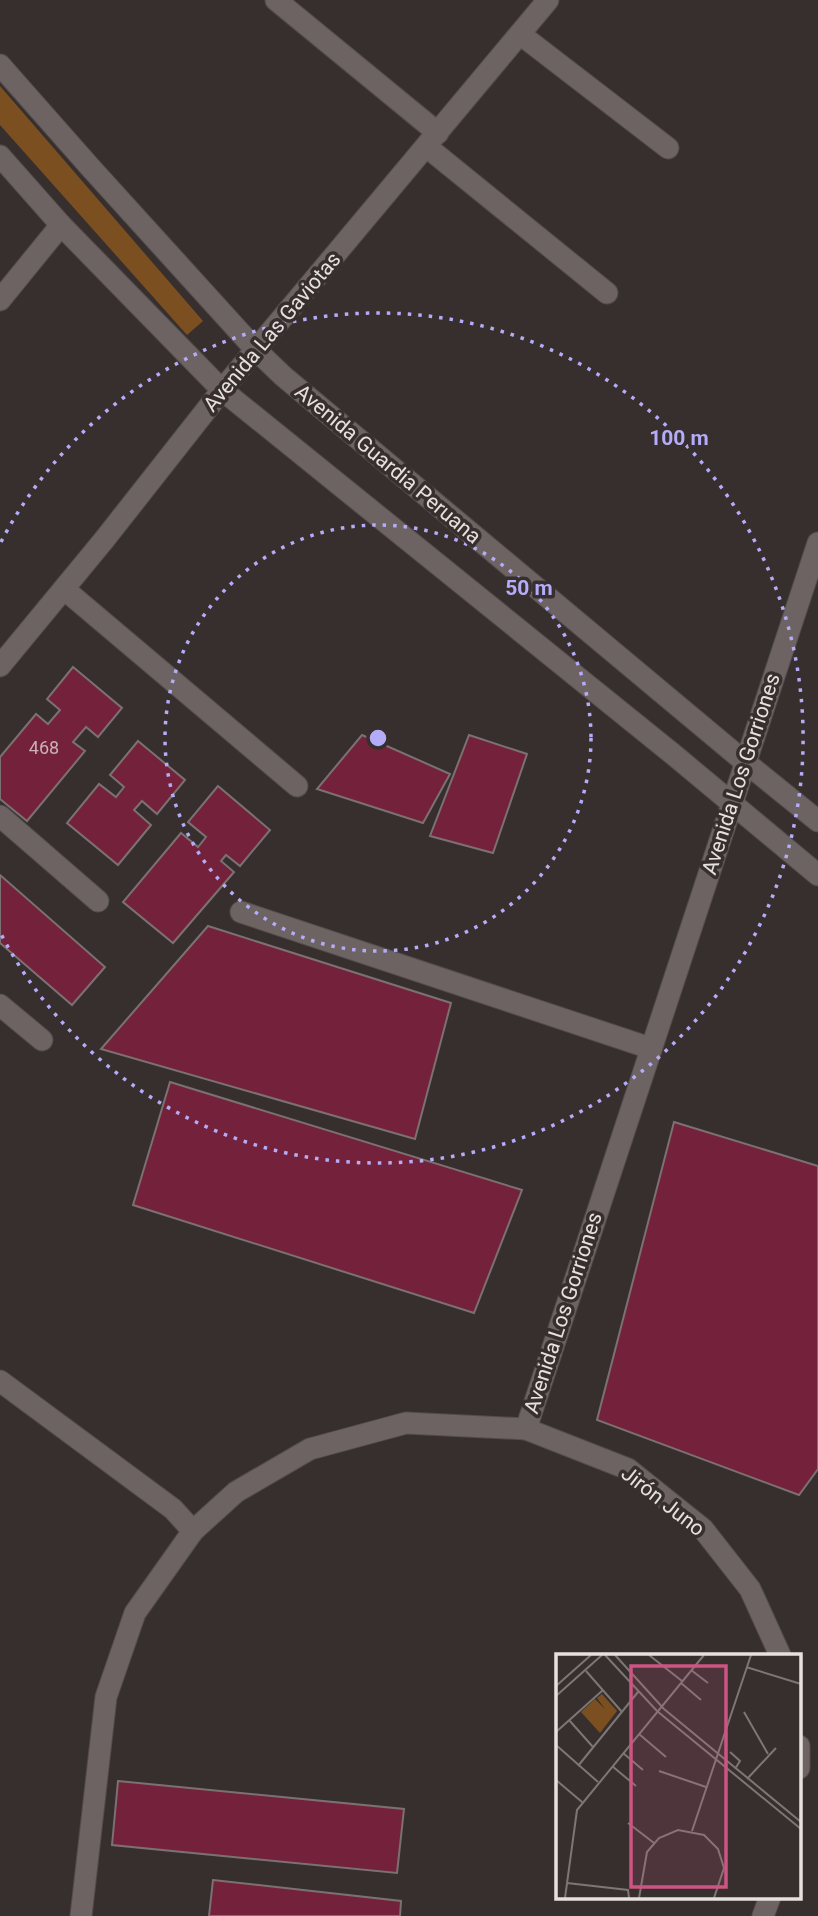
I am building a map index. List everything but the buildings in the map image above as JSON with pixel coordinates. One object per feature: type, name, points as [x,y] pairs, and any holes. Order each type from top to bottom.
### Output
[{"type":"street","points":[[276,0],[607,293]]},
{"type":"street","name":"Avenida Las Gaviotas","points":[[0,666],[222,390],[548,0]]},
{"type":"street","points":[[520,34],[668,148]]},
{"type":"street","name":"Avenida Guardia Peruana","points":[[0,65],[256,351],[818,821]]},
{"type":"street","points":[[0,156],[61,225],[222,390],[674,755],[818,875]]},
{"type":"street","points":[[0,300],[61,225]]},
{"type":"street","name":"Avenida Los Gorriones","points":[[81,1916],[108,1688],[135,1613],[193,1531],[236,1492],[310,1449],[406,1423],[526,1429],[818,543]]},
{"type":"street","points":[[64,589],[296,786]]},
{"type":"street","points":[[0,816],[99,901]]},
{"type":"street","points":[[240,912],[650,1048]]},
{"type":"street","points":[[0,1005],[42,1040]]},
{"type":"street","points":[[0,1381],[173,1509],[193,1531]]},
{"type":"street","name":"Jirón Juno","points":[[526,1429],[628,1469],[703,1529],[750,1589],[780,1654]]},
{"type":"street","points":[[763,1916],[770,1898]]},
{"type":"shaded area","points":[[0,86],[203,321],[187,335],[0,125]]}]
